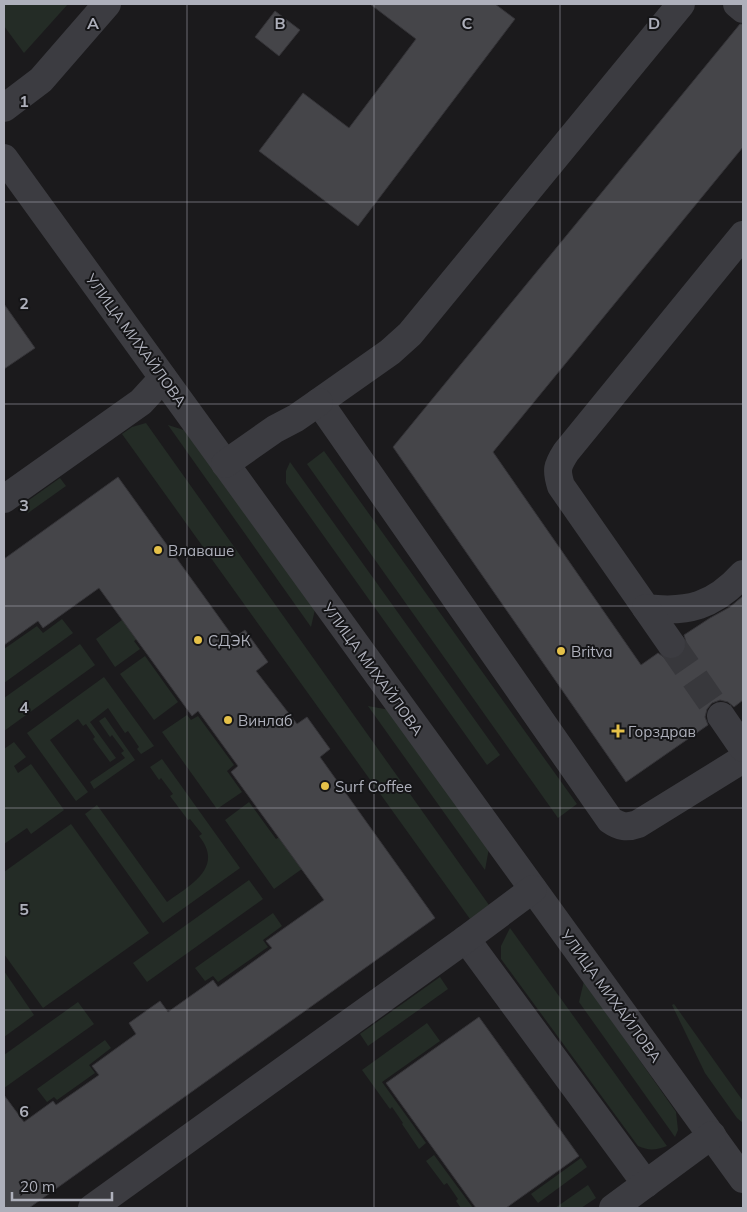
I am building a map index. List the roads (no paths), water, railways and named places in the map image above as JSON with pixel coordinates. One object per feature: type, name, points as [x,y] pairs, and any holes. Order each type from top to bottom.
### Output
[{"type":"street","points":[[4,108],[41,80],[107,4]]},
{"type":"street","points":[[225,464],[320,402],[390,352],[410,334],[681,4]]},
{"type":"street","points":[[737,4],[743,9]]},
{"type":"street","name":"УЛИЦА МИХАЙЛОВА","points":[[4,158],[743,1180]]},
{"type":"street","points":[[671,644],[561,486],[558,474],[559,464],[566,452],[743,234]]},
{"type":"street","points":[[4,499],[141,402],[163,378]]},
{"type":"street","points":[[320,402],[610,820],[624,827],[638,824],[743,759]]},
{"type":"street","points":[[646,608],[668,611],[691,608],[712,600],[731,587],[743,574]]},
{"type":"street","points":[[92,1208],[533,889]]},
{"type":"street","points":[[466,939],[646,1184]]},
{"type":"street","points":[[613,1208],[712,1136]]},
{"type":"tunnel","points":[[671,644],[721,716]]},
{"type":"place","name":"Влаваше","points":[[158,550]]},
{"type":"place","name":"СДЭК","points":[[198,640]]},
{"type":"place","name":"Britva","points":[[561,651]]},
{"type":"place","name":"Винлаб","points":[[228,720]]},
{"type":"place","name":"Горздрав","points":[[618,731]]},
{"type":"place","name":"Surf Coffee","points":[[325,786]]}]
